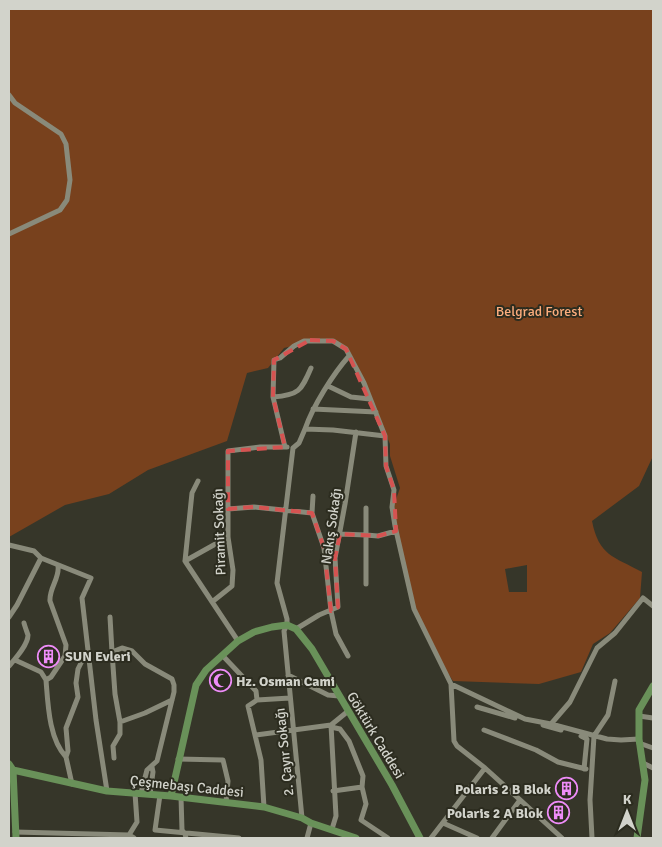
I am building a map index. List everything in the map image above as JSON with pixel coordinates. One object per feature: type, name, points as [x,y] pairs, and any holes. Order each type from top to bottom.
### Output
[{"type":"main road","name":"Göktürk Caddesi","points":[[287,626],[296,630],[312,649],[420,838]]},
{"type":"main road","points":[[171,796],[196,685],[206,670],[238,641],[254,632],[272,627],[287,626]]},
{"type":"main road","points":[[637,838],[645,780],[639,741],[639,716],[644,700],[653,686]]},
{"type":"main road","points":[[11,767],[12,812],[16,835]]},
{"type":"main road","name":"Çeşmebaşı Caddesi","points":[[11,767],[72,785],[107,791],[182,797],[264,807],[302,818],[311,823],[356,838]]},
{"type":"street","points":[[9,95],[14,103],[60,134],[66,144],[70,180],[67,200],[60,210],[9,234]]},
{"type":"street","points":[[293,448],[285,447],[273,397],[274,360],[299,343],[310,340],[333,341],[342,345],[350,356],[385,436],[386,466],[394,490],[392,507],[396,531],[414,609],[451,684],[454,741],[457,746],[485,768],[562,838]]},
{"type":"street","points":[[287,626],[287,619],[277,584],[284,511],[293,448],[299,443],[313,409],[340,366],[350,356]]},
{"type":"street","points":[[273,397],[290,396],[303,386],[311,368]]},
{"type":"street","points":[[328,386],[351,396],[370,399]]},
{"type":"street","points":[[313,409],[376,412]]},
{"type":"street","points":[[305,429],[385,436]]},
{"type":"street","name":"Nakış Sokağı","points":[[331,611],[338,607],[335,558],[356,432]]},
{"type":"street","name":"Piramit Sokağı","points":[[212,602],[232,586],[233,570],[228,537],[228,451],[260,447],[285,447]]},
{"type":"street","points":[[198,481],[192,494],[185,562],[238,641]]},
{"type":"street","points":[[313,496],[312,513],[324,548],[331,611],[336,634],[348,656]]},
{"type":"street","points":[[228,509],[254,507],[312,513]]},
{"type":"street","points":[[366,508],[366,584]]},
{"type":"street","points":[[340,534],[378,536],[396,531]]},
{"type":"street","points":[[185,562],[228,537]]},
{"type":"street","points":[[9,545],[34,551],[41,558],[91,578],[82,598],[107,791]]},
{"type":"street","points":[[9,617],[41,558]]},
{"type":"street","points":[[46,680],[51,677],[65,656],[66,645],[50,600],[50,593],[59,571],[58,566]]},
{"type":"street","points":[[551,724],[570,702],[597,648],[615,633],[643,598],[653,606]]},
{"type":"street","points":[[296,630],[319,615],[331,611]]},
{"type":"street","points":[[110,617],[115,694],[120,722],[120,734],[113,746],[114,758]]},
{"type":"street","points":[[9,666],[15,660],[26,641],[28,634],[24,624]]},
{"type":"street","name":"2. Çayır Sokağı","points":[[287,626],[284,631],[302,818]]},
{"type":"street","points":[[16,835],[131,837],[137,822],[138,793],[146,770],[157,761],[174,685],[172,679],[145,664],[127,648],[117,649],[112,652]]},
{"type":"street","points":[[223,656],[256,691],[257,700]]},
{"type":"street","points":[[72,785],[66,757],[68,751],[66,728],[78,696],[76,683],[78,669],[82,661],[89,658]]},
{"type":"street","points":[[15,660],[41,672],[46,680],[55,740],[59,750],[66,757]]},
{"type":"street","points":[[288,675],[328,695],[338,696]]},
{"type":"street","points":[[592,838],[590,800],[594,736],[608,715],[615,681]]},
{"type":"street","points":[[451,684],[525,719],[594,736],[639,741],[653,748]]},
{"type":"street","points":[[264,807],[261,760],[248,706],[257,700],[290,698]]},
{"type":"street","points":[[120,722],[146,713],[172,700]]},
{"type":"street","points":[[477,707],[586,737],[584,769]]},
{"type":"street","points":[[331,726],[347,712]]},
{"type":"street","points":[[639,716],[653,718]]},
{"type":"street","points":[[256,735],[331,726],[340,730],[349,741],[363,776],[362,787],[366,804],[361,820],[388,838]]},
{"type":"street","points":[[331,726],[333,791],[336,816],[332,829]]},
{"type":"street","points":[[484,730],[536,750],[558,762],[592,770]]},
{"type":"street","points":[[178,759],[223,760],[228,780],[226,802]]},
{"type":"street","points":[[643,763],[653,768]]},
{"type":"street","points":[[150,794],[152,767]]},
{"type":"street","points":[[432,838],[485,768]]},
{"type":"street","points":[[333,791],[362,787]]},
{"type":"street","points":[[160,796],[155,830],[186,836],[239,838]]},
{"type":"street","points":[[182,797],[182,830],[186,836]]},
{"type":"street","points":[[492,838],[520,800]]},
{"type":"street","points":[[307,838],[311,823]]},
{"type":"street","points":[[443,823],[477,838]]},
{"type":"highlighted area","points":[[310,340],[333,341],[346,349],[385,436],[386,466],[394,490],[396,531],[378,536],[340,534],[335,558],[338,607],[331,611],[324,548],[312,513],[254,507],[228,509],[228,451],[285,447],[273,397],[274,360]]},
{"type":"green space","name":"Belgrad Forest","points":[[9,9],[653,9],[653,456],[639,486],[592,521],[595,533],[603,548],[615,558],[642,572],[640,598],[610,633],[593,644],[581,672],[539,684],[453,681],[433,650],[415,606],[397,537],[394,505],[400,488],[390,456],[390,444],[364,385],[344,349],[330,342],[305,343],[284,348],[268,368],[247,373],[227,441],[148,470],[109,494],[65,505],[9,537]],"holes":[[[527,565],[527,592],[509,592],[505,569]]]},
{"type":"place","name":"SUN Evleri","points":[[49,656]]},
{"type":"place","name":"Hz. Osman Cami","points":[[220,681]]},
{"type":"place","name":"Polaris 2 B Blok","points":[[567,789]]},
{"type":"place","name":"Polaris 2 A Blok","points":[[559,813]]}]
